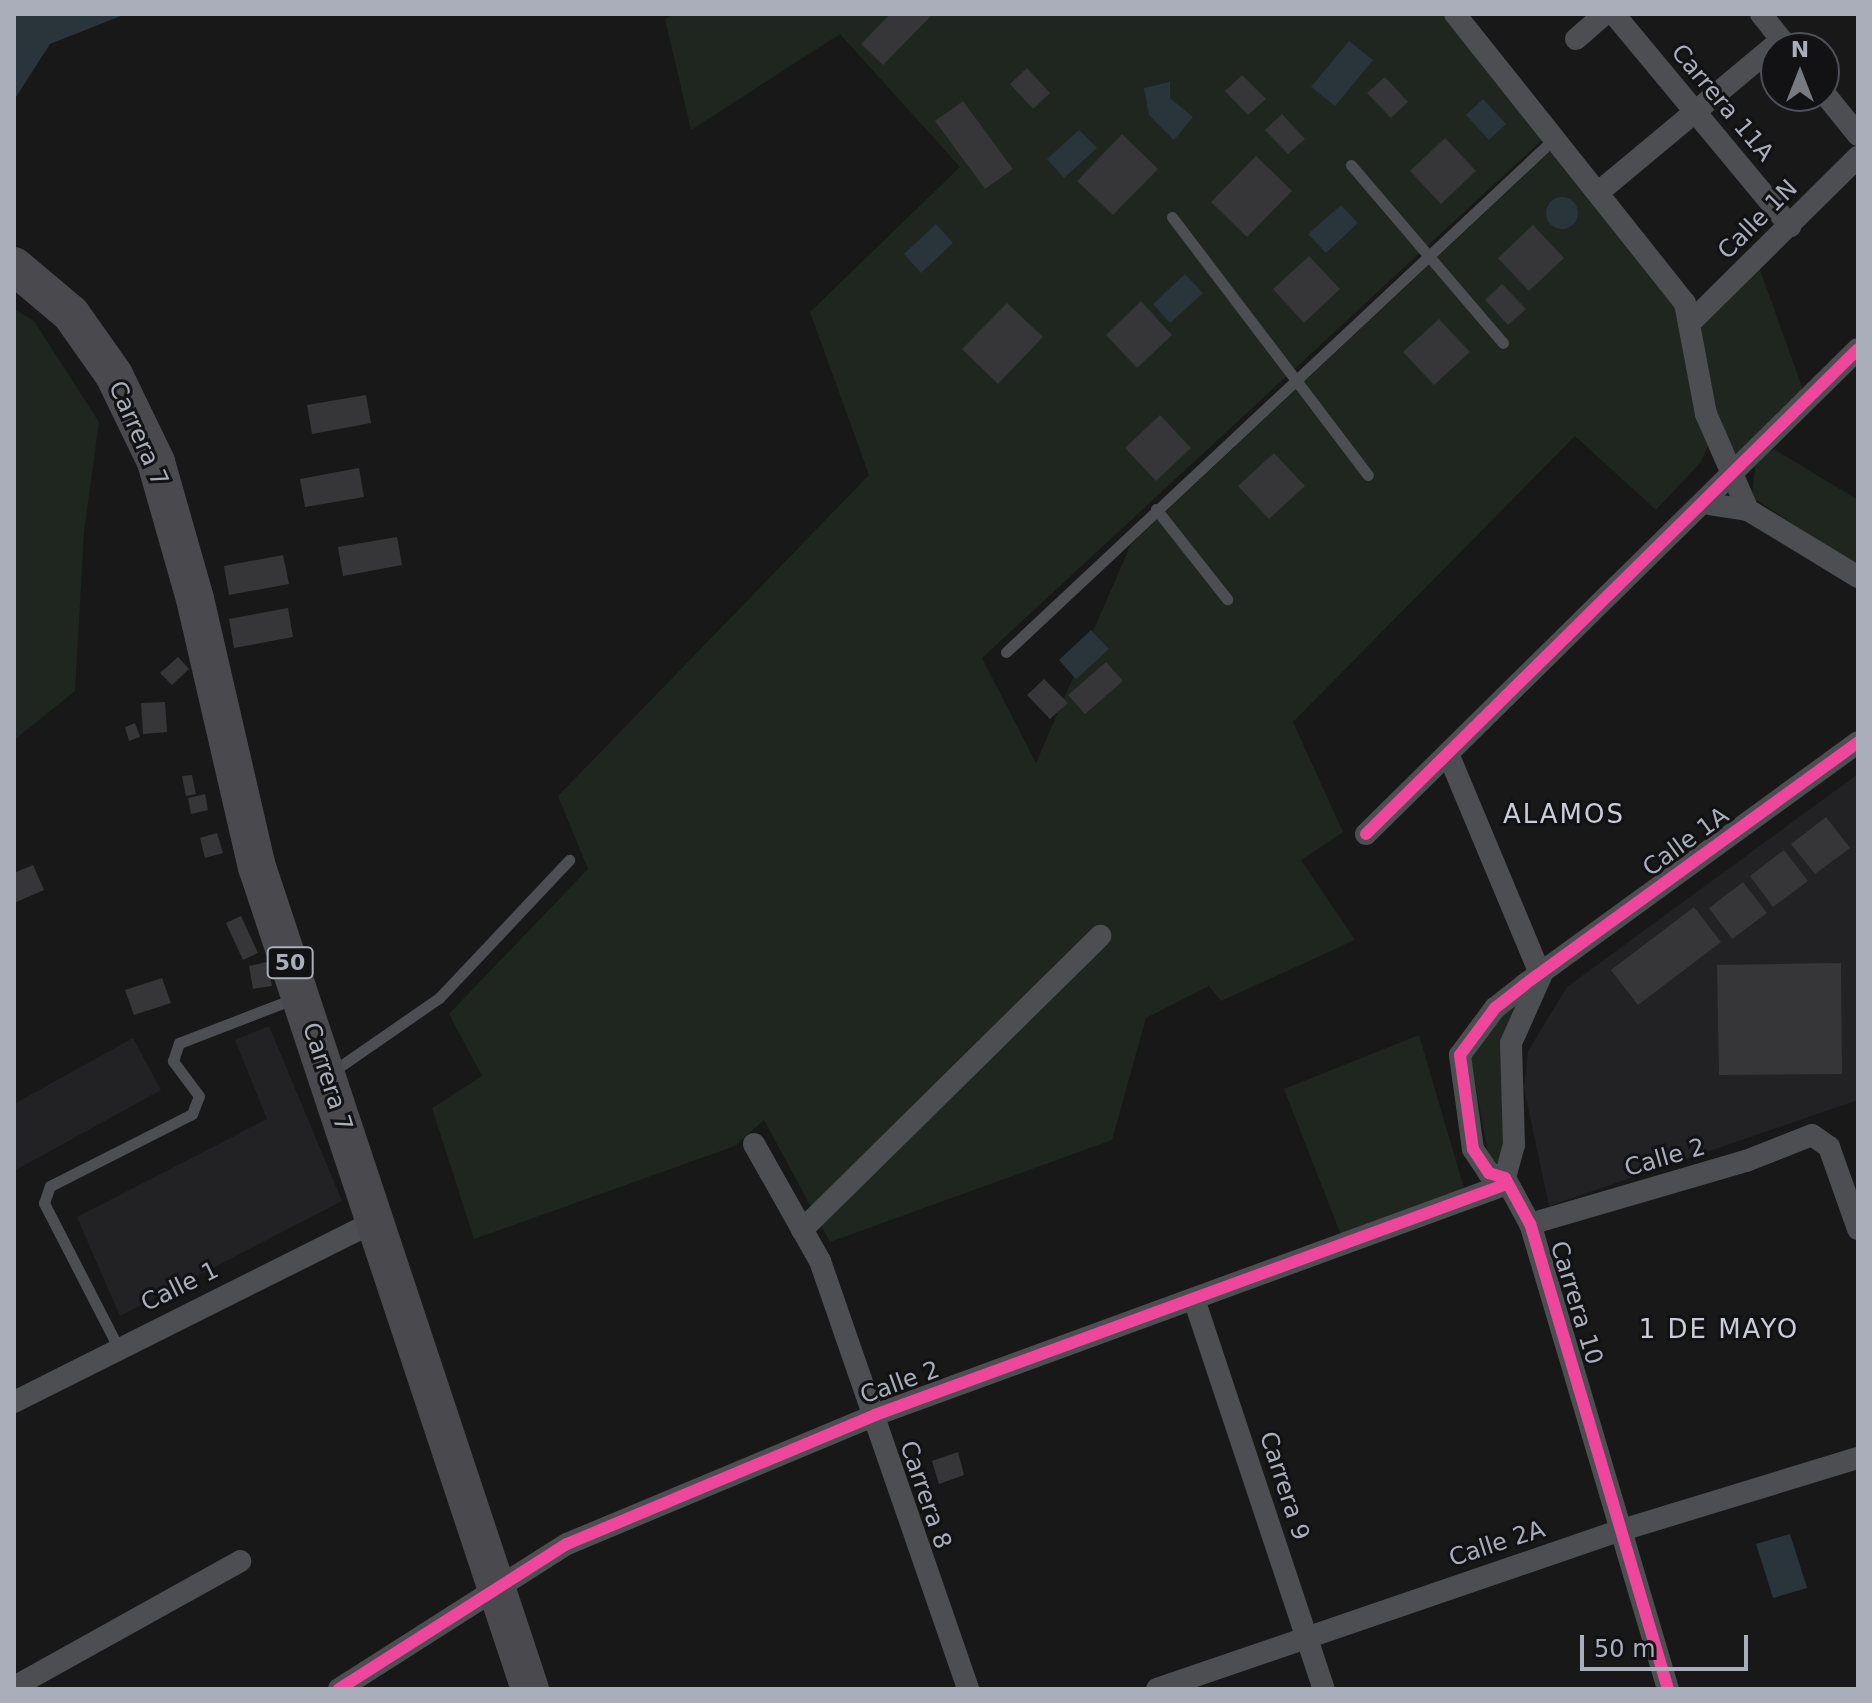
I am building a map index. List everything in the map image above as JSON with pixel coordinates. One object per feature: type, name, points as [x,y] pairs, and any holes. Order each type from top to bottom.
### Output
[{"type":"highway","name":"Carrera 7","points":[[14,266],[71,314],[114,375],[156,462],[195,599],[238,805],[328,1075],[371,1223],[530,1689]]},
{"type":"street","points":[[1455,14],[1668,274],[1693,320],[1706,414],[1729,475],[1748,510]]},
{"type":"street","points":[[1576,39],[1605,14]]},
{"type":"street","name":"Carrera 11A","points":[[1614,14],[1790,226]]},
{"type":"street","points":[[1761,14],[1775,32]]},
{"type":"street","points":[[1600,191],[1694,111],[1760,62]]},
{"type":"street","points":[[1839,112],[1858,135]]},
{"type":"street","name":"Calle 1N","points":[[1693,320],[1858,157]]},
{"type":"street","points":[[1366,834],[1449,756],[1858,349]]},
{"type":"street","points":[[1702,503],[1748,510],[1858,577]]},
{"type":"street","name":"Calle 1A","points":[[1541,976],[1858,742]]},
{"type":"street","points":[[1449,756],[1541,976],[1511,1043],[1514,1145],[1506,1181]]},
{"type":"street","points":[[802,1230],[1100,936]]},
{"type":"street","name":"Carrera 10","points":[[1541,976],[1495,1008],[1460,1055],[1473,1149],[1489,1173],[1506,1181],[1530,1224],[1668,1689]]},
{"type":"street","name":"Calle 2","points":[[1530,1224],[1746,1161],[1812,1135],[1829,1147],[1858,1229]]},
{"type":"street","name":"Carrera 8","points":[[754,1144],[820,1261],[968,1689]]},
{"type":"street","name":"Calle 2","points":[[339,1689],[496,1586],[567,1544],[875,1415],[1506,1181]]},
{"type":"street","name":"Calle 1","points":[[14,1402],[118,1347],[371,1223]]},
{"type":"street","name":"Carrera 9","points":[[1194,1299],[1324,1689]]},
{"type":"street","name":"Calle 2A","points":[[1157,1689],[1306,1635],[1622,1530],[1858,1458]]},
{"type":"street","points":[[14,1687],[240,1561]]},
{"type":"lane","points":[[1006,652],[1556,136]]},
{"type":"lane","points":[[1351,165],[1503,343]]},
{"type":"lane","points":[[1172,217],[1368,475]]},
{"type":"lane","points":[[1156,509],[1227,599]]},
{"type":"lane","points":[[328,1075],[439,998],[569,860]]},
{"type":"lane","points":[[118,1347],[44,1203],[50,1186],[192,1114],[199,1096],[173,1061],[179,1043],[301,995]]},
{"type":"shaded area","points":[[14,14],[126,14],[50,44],[14,100]]},
{"type":"shaded area","points":[[675,14],[1447,14],[1543,139],[982,658],[1036,763],[1131,544],[1555,147],[1668,292],[1684,326],[1710,442],[1701,462],[1656,510],[1575,436],[1293,722],[1343,832],[1301,860],[1355,940],[1221,1001],[1209,986],[1146,1018],[1112,1140],[830,1242],[764,1120],[735,1146],[474,1239],[432,1108],[482,1076],[449,1014],[588,869],[558,796],[869,475],[810,312],[960,167],[840,34],[691,130],[665,19]]},
{"type":"shaded area","points":[[1349,41],[1373,60],[1335,106],[1311,87]]},
{"type":"shaded area","points":[[1170,82],[1170,98],[1193,117],[1174,140],[1149,115],[1144,88]]},
{"type":"shaded area","points":[[1483,99],[1506,124],[1489,140],[1466,115]]},
{"type":"shaded area","points":[[1079,130],[1097,148],[1064,178],[1047,159]]},
{"type":"shaded area","points":[[1562,197],[1573,202],[1578,213],[1573,224],[1562,229],[1551,224],[1546,213],[1551,202]]},
{"type":"shaded area","points":[[1341,205],[1358,223],[1326,253],[1308,234]]},
{"type":"shaded area","points":[[936,224],[953,243],[921,273],[904,254]]},
{"type":"shaded area","points":[[1758,264],[1803,390],[1732,463],[1714,409],[1699,324]]},
{"type":"shaded area","points":[[1185,274],[1203,293],[1170,323],[1153,304]]},
{"type":"shaded area","points":[[14,309],[34,321],[99,422],[84,532],[75,691],[14,740]]},
{"type":"shaded area","points":[[1774,449],[1858,500],[1858,566],[1752,497],[1756,460]]},
{"type":"shaded area","points":[[1091,630],[1109,649],[1076,679],[1059,660]]},
{"type":"shaded area","points":[[1858,774],[1858,1100],[1549,1206],[1524,1088],[1528,1051],[1567,987]]},
{"type":"shaded area","points":[[1527,994],[1508,1166],[1491,1171],[1471,1059],[1497,1016]]},
{"type":"shaded area","points":[[269,1026],[342,1201],[120,1316],[77,1217],[267,1119],[235,1040]]},
{"type":"shaded area","points":[[1419,1035],[1464,1188],[1341,1235],[1284,1089]]},
{"type":"shaded area","points":[[133,1038],[161,1090],[14,1171],[14,1104]]},
{"type":"shaded area","points":[[1790,1534],[1807,1588],[1773,1598],[1756,1544]]},
{"type":"building","points":[[890,14],[933,14],[883,65],[861,44]]},
{"type":"building","points":[[1027,68],[1050,93],[1033,109],[1010,84]]},
{"type":"building","points":[[1242,75],[1266,99],[1248,115],[1225,91]]},
{"type":"building","points":[[1385,77],[1408,102],[1391,118],[1367,93]]},
{"type":"building","points":[[963,101],[1013,169],[985,189],[935,121]]},
{"type":"building","points":[[1282,114],[1305,139],[1288,154],[1265,130]]},
{"type":"building","points":[[1122,134],[1158,169],[1113,215],[1077,181]]},
{"type":"building","points":[[1445,138],[1476,171],[1441,204],[1410,171]]},
{"type":"building","points":[[1256,156],[1292,191],[1247,237],[1211,202]]},
{"type":"building","points":[[1533,225],[1564,258],[1529,291],[1498,258]]},
{"type":"building","points":[[1309,256],[1340,289],[1304,323],[1273,289]]},
{"type":"building","points":[[1502,284],[1526,309],[1508,325],[1485,300]]},
{"type":"building","points":[[1141,301],[1172,335],[1137,368],[1106,335]]},
{"type":"building","points":[[1007,303],[1043,337],[998,384],[962,349]]},
{"type":"building","points":[[1439,319],[1470,352],[1434,385],[1403,352]]},
{"type":"building","points":[[366,395],[371,423],[312,434],[307,405]]},
{"type":"building","points":[[1160,415],[1191,448],[1156,481],[1125,448]]},
{"type":"building","points":[[1274,453],[1305,486],[1269,519],[1238,486]]},
{"type":"building","points":[[359,468],[364,497],[305,507],[300,479]]},
{"type":"building","points":[[397,537],[402,565],[343,576],[338,547]]},
{"type":"building","points":[[283,555],[289,584],[229,595],[224,566]]},
{"type":"building","points":[[288,608],[293,637],[234,648],[229,619]]},
{"type":"building","points":[[178,657],[189,669],[172,685],[160,673]]},
{"type":"building","points":[[1106,662],[1123,681],[1085,714],[1068,695]]},
{"type":"building","points":[[1044,679],[1068,703],[1050,719],[1027,695]]},
{"type":"building","points":[[165,702],[167,732],[143,734],[141,703]]},
{"type":"building","points":[[135,723],[140,737],[129,741],[125,727]]},
{"type":"building","points":[[192,775],[196,794],[186,796],[182,776]]},
{"type":"building","points":[[205,794],[208,810],[191,814],[188,798]]},
{"type":"building","points":[[1826,817],[1850,848],[1815,874],[1791,844]]},
{"type":"building","points":[[217,833],[223,853],[205,858],[200,838]]},
{"type":"building","points":[[1784,850],[1808,881],[1773,907],[1750,876]]},
{"type":"building","points":[[33,865],[44,890],[14,903],[14,873]]},
{"type":"building","points":[[1743,882],[1767,913],[1732,939],[1709,908]]},
{"type":"building","points":[[1694,907],[1721,942],[1638,1005],[1611,970]]},
{"type":"building","points":[[241,916],[258,953],[243,960],[226,923]]},
{"type":"building","points":[[267,962],[272,986],[253,989],[249,966]]},
{"type":"building","points":[[1841,963],[1842,1074],[1719,1075],[1717,965]]},
{"type":"building","points":[[162,978],[171,1003],[134,1015],[125,990]]},
{"type":"building","points":[[958,1452],[964,1475],[939,1484],[932,1461]]},
{"type":"cycle path","points":[[1366,834],[1858,349]]},
{"type":"cycle path","points":[[1668,1689],[1530,1224],[1505,1178],[1489,1173],[1473,1149],[1460,1055],[1495,1008],[1524,985],[1858,742]]},
{"type":"cycle path","points":[[339,1689],[567,1544],[875,1415],[1507,1184]]},
{"type":"district","name":"ALAMOS","points":[[1564,815]]},
{"type":"district","name":"1 DE MAYO","points":[[1719,1330]]}]
